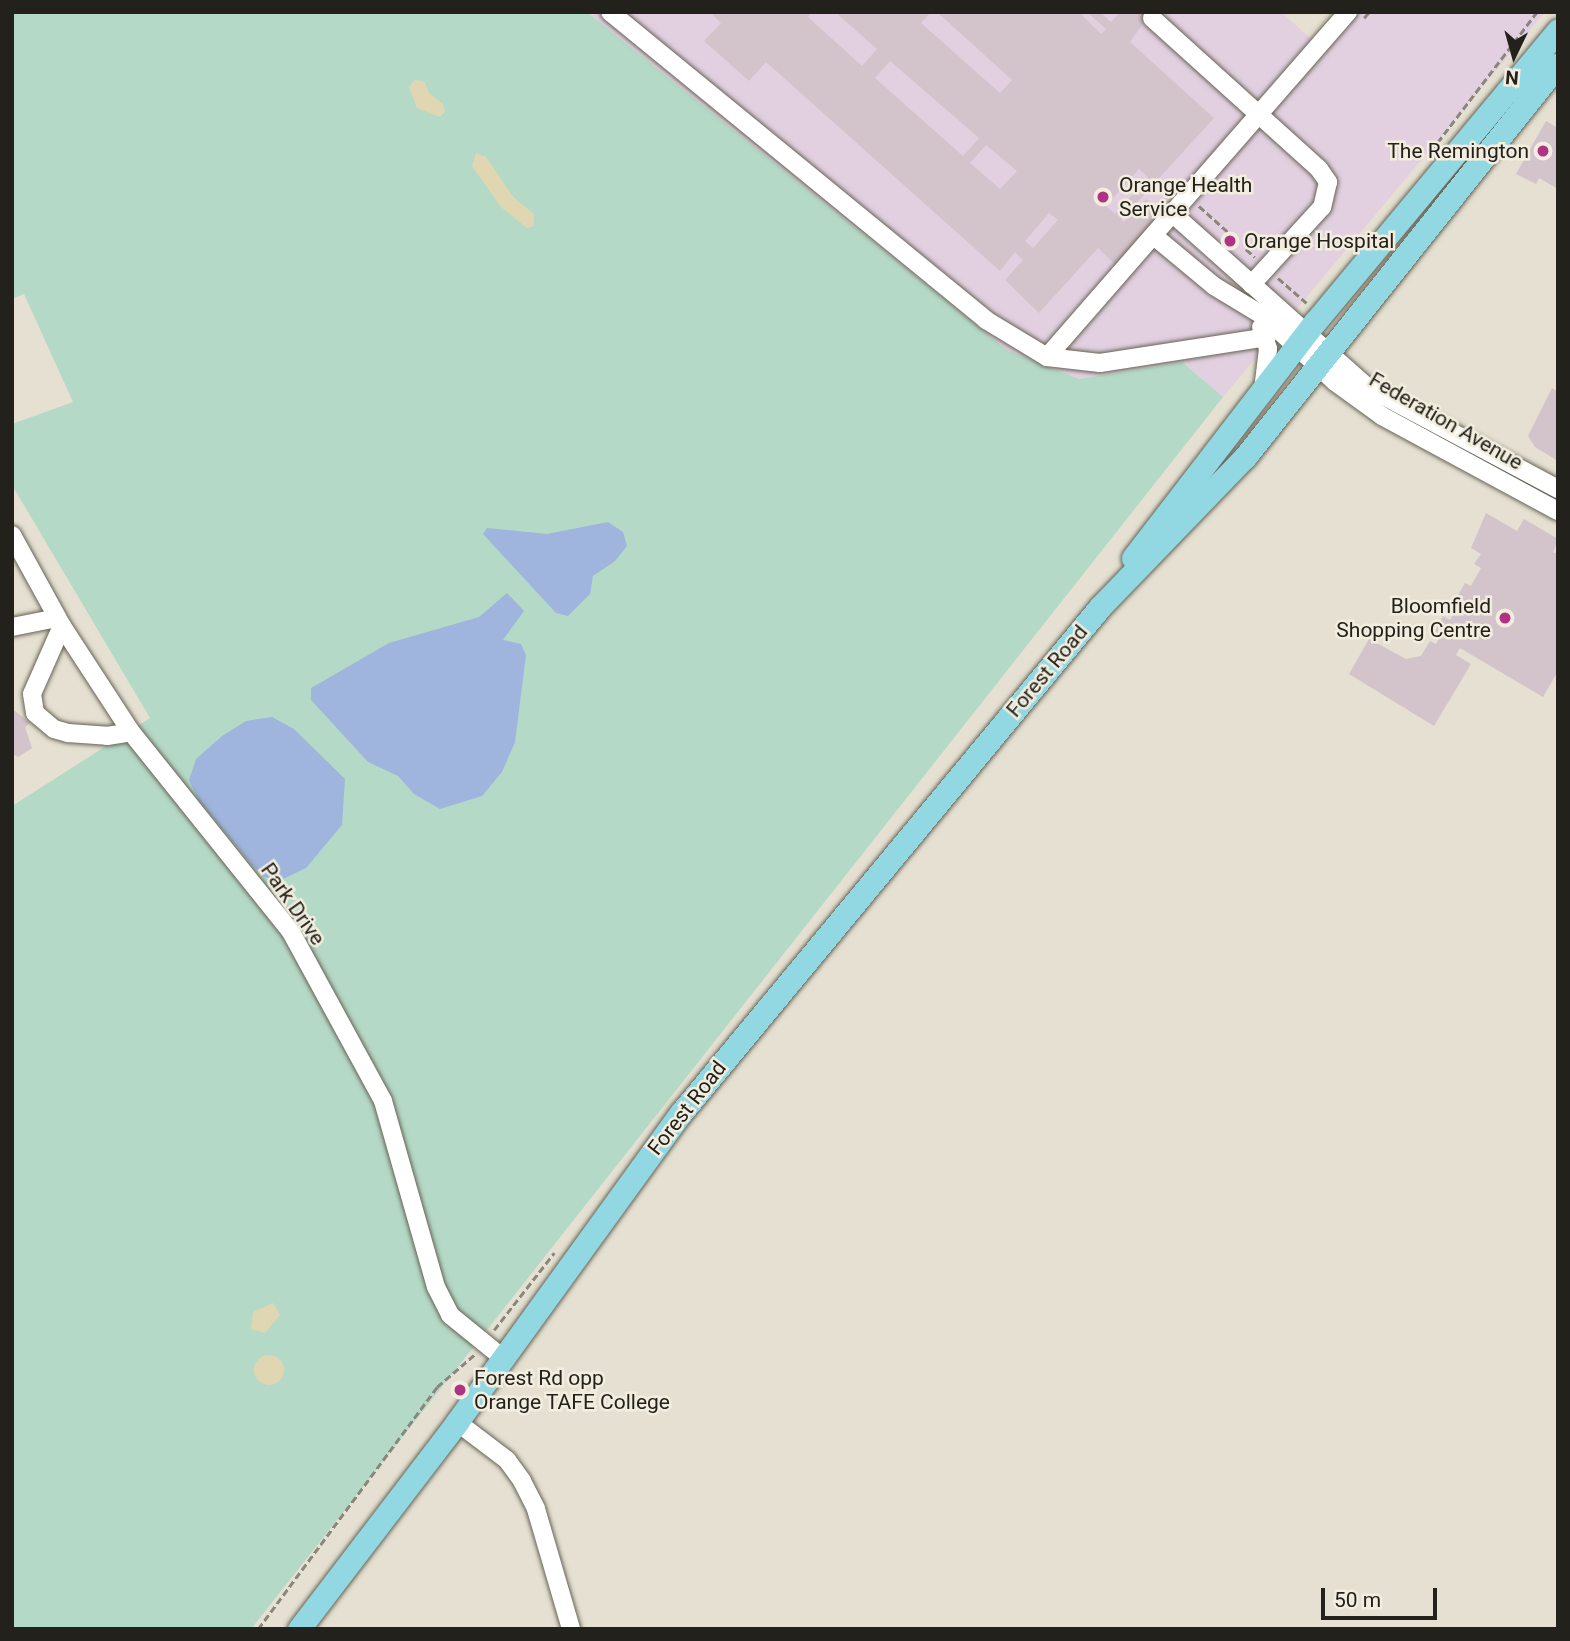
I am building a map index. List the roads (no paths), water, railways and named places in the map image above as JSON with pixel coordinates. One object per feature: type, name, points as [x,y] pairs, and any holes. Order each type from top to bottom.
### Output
[{"type":"main road","name":"Forest Road","points":[[299,1629],[457,1422],[681,1113],[1100,607],[1192,480],[1260,400],[1300,336],[1558,30]]},
{"type":"main road","name":"Forest Road","points":[[1100,607],[1222,486],[1321,358],[1558,64]]},
{"type":"street","points":[[610,12],[630,18],[986,320],[1047,357],[1100,363],[1267,337]]},
{"type":"street","points":[[1047,357],[1174,214],[1181,200],[1348,12]]},
{"type":"street","points":[[1152,18],[1319,169],[1328,191],[1322,207],[1251,285]]},
{"type":"street","points":[[1174,214],[1251,285],[1321,358]]},
{"type":"street","points":[[1154,236],[1244,305],[1300,336]]},
{"type":"street","points":[[1244,305],[1267,337],[1269,366],[1260,400]]},
{"type":"street","name":"Federation Avenue","points":[[1321,358],[1388,400],[1558,489]]},
{"type":"street","name":"Federation Avenue","points":[[1321,358],[1382,416],[1558,511]]},
{"type":"street","name":"Park Drive","points":[[13,538],[59,622],[131,732],[290,932],[383,1101],[436,1287],[450,1315],[503,1358]]},
{"type":"street","points":[[12,626],[59,622],[32,694],[35,713],[54,729],[68,733],[107,736],[131,732]]},
{"type":"street","points":[[457,1422],[507,1460],[522,1482],[536,1509],[571,1629]]},
{"type":"water","points":[[608,522],[623,532],[627,546],[615,561],[593,576],[590,594],[568,616],[556,613],[483,534],[487,528],[547,534]]},
{"type":"water","points":[[507,593],[524,611],[503,640],[521,644],[526,655],[515,742],[502,772],[482,796],[440,809],[414,794],[398,776],[368,762],[311,700],[311,688],[389,643],[479,617]]},
{"type":"water","points":[[272,717],[294,729],[345,779],[342,825],[306,868],[281,880],[264,877],[252,865],[198,799],[189,780],[196,759],[222,736],[246,721]]},
{"type":"place","name":"The Remington","points":[[1543,151]]},
{"type":"place","name":"Orange Health Service","points":[[1103,197]]},
{"type":"place","name":"Orange Hospital","points":[[1230,241]]},
{"type":"place","name":"Bloomfield Shopping Centre","points":[[1505,618]]},
{"type":"place","name":"Forest Rd opp Orange TAFE College","points":[[460,1390]]}]
